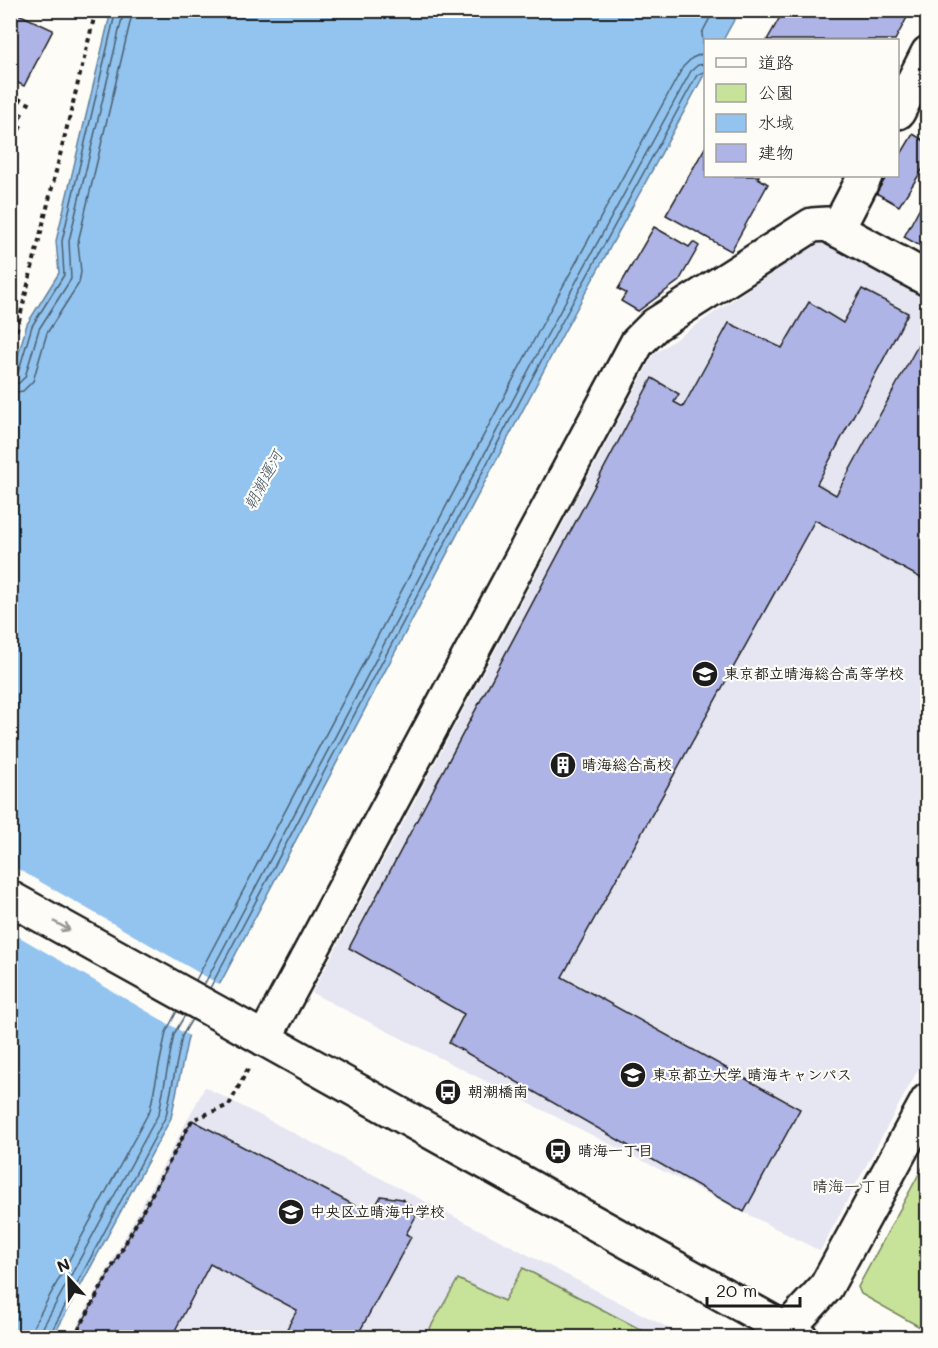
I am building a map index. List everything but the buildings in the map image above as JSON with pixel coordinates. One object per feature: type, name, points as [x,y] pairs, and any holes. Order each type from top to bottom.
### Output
[{"type":"street","points":[[899,108],[927,53]]},
{"type":"street","points":[[837,230],[864,177]]},
{"type":"street","points":[[264,1039],[637,343],[655,325],[812,225],[827,224],[927,279]]},
{"type":"street","points":[[10,898],[788,1335],[826,1287],[927,1100]]},
{"type":"path","points":[[10,357],[96,10]]},
{"type":"path","points":[[10,95],[32,105]]},
{"type":"path","points":[[74,1338],[192,1120],[229,1105],[264,1039]]},
{"type":"shaded area","name":"東京都立晴海総合高等学校","points":[[819,241],[927,300],[927,1053],[820,1251],[312,993],[654,354]]},
{"type":"shaded area","name":"中央区立晴海中学校","points":[[205,1087],[684,1336],[684,1337],[71,1338]]},
{"type":"green space","points":[[927,1159],[928,1331],[861,1294],[858,1287]]},
{"type":"green space","points":[[523,1268],[655,1337],[425,1337],[458,1279],[504,1301]]},
{"type":"water","name":"朝潮運河","points":[[111,11],[739,11],[724,39],[704,39],[704,75],[564,332],[222,980],[188,1037],[171,1118],[53,1337],[11,1338],[11,380],[27,324],[59,273],[56,241]]},
{"type":"pier","points":[[11,865],[222,986],[191,1037],[11,932]]},
{"type":"place","name":"東京都立晴海総合高等学校","points":[[705,674]]},
{"type":"place","name":"晴海総合高校","points":[[563,765]]},
{"type":"place","name":"東京都立大学 晴海キャンパス","points":[[633,1075]]},
{"type":"place","name":"朝潮橋南","points":[[448,1092]]},
{"type":"place","name":"晴海一丁目","points":[[558,1151]]},
{"type":"place","name":"中央区立晴海中学校","points":[[291,1212]]},
{"type":"district","name":"晴海一丁目","points":[[852,1186]]}]
